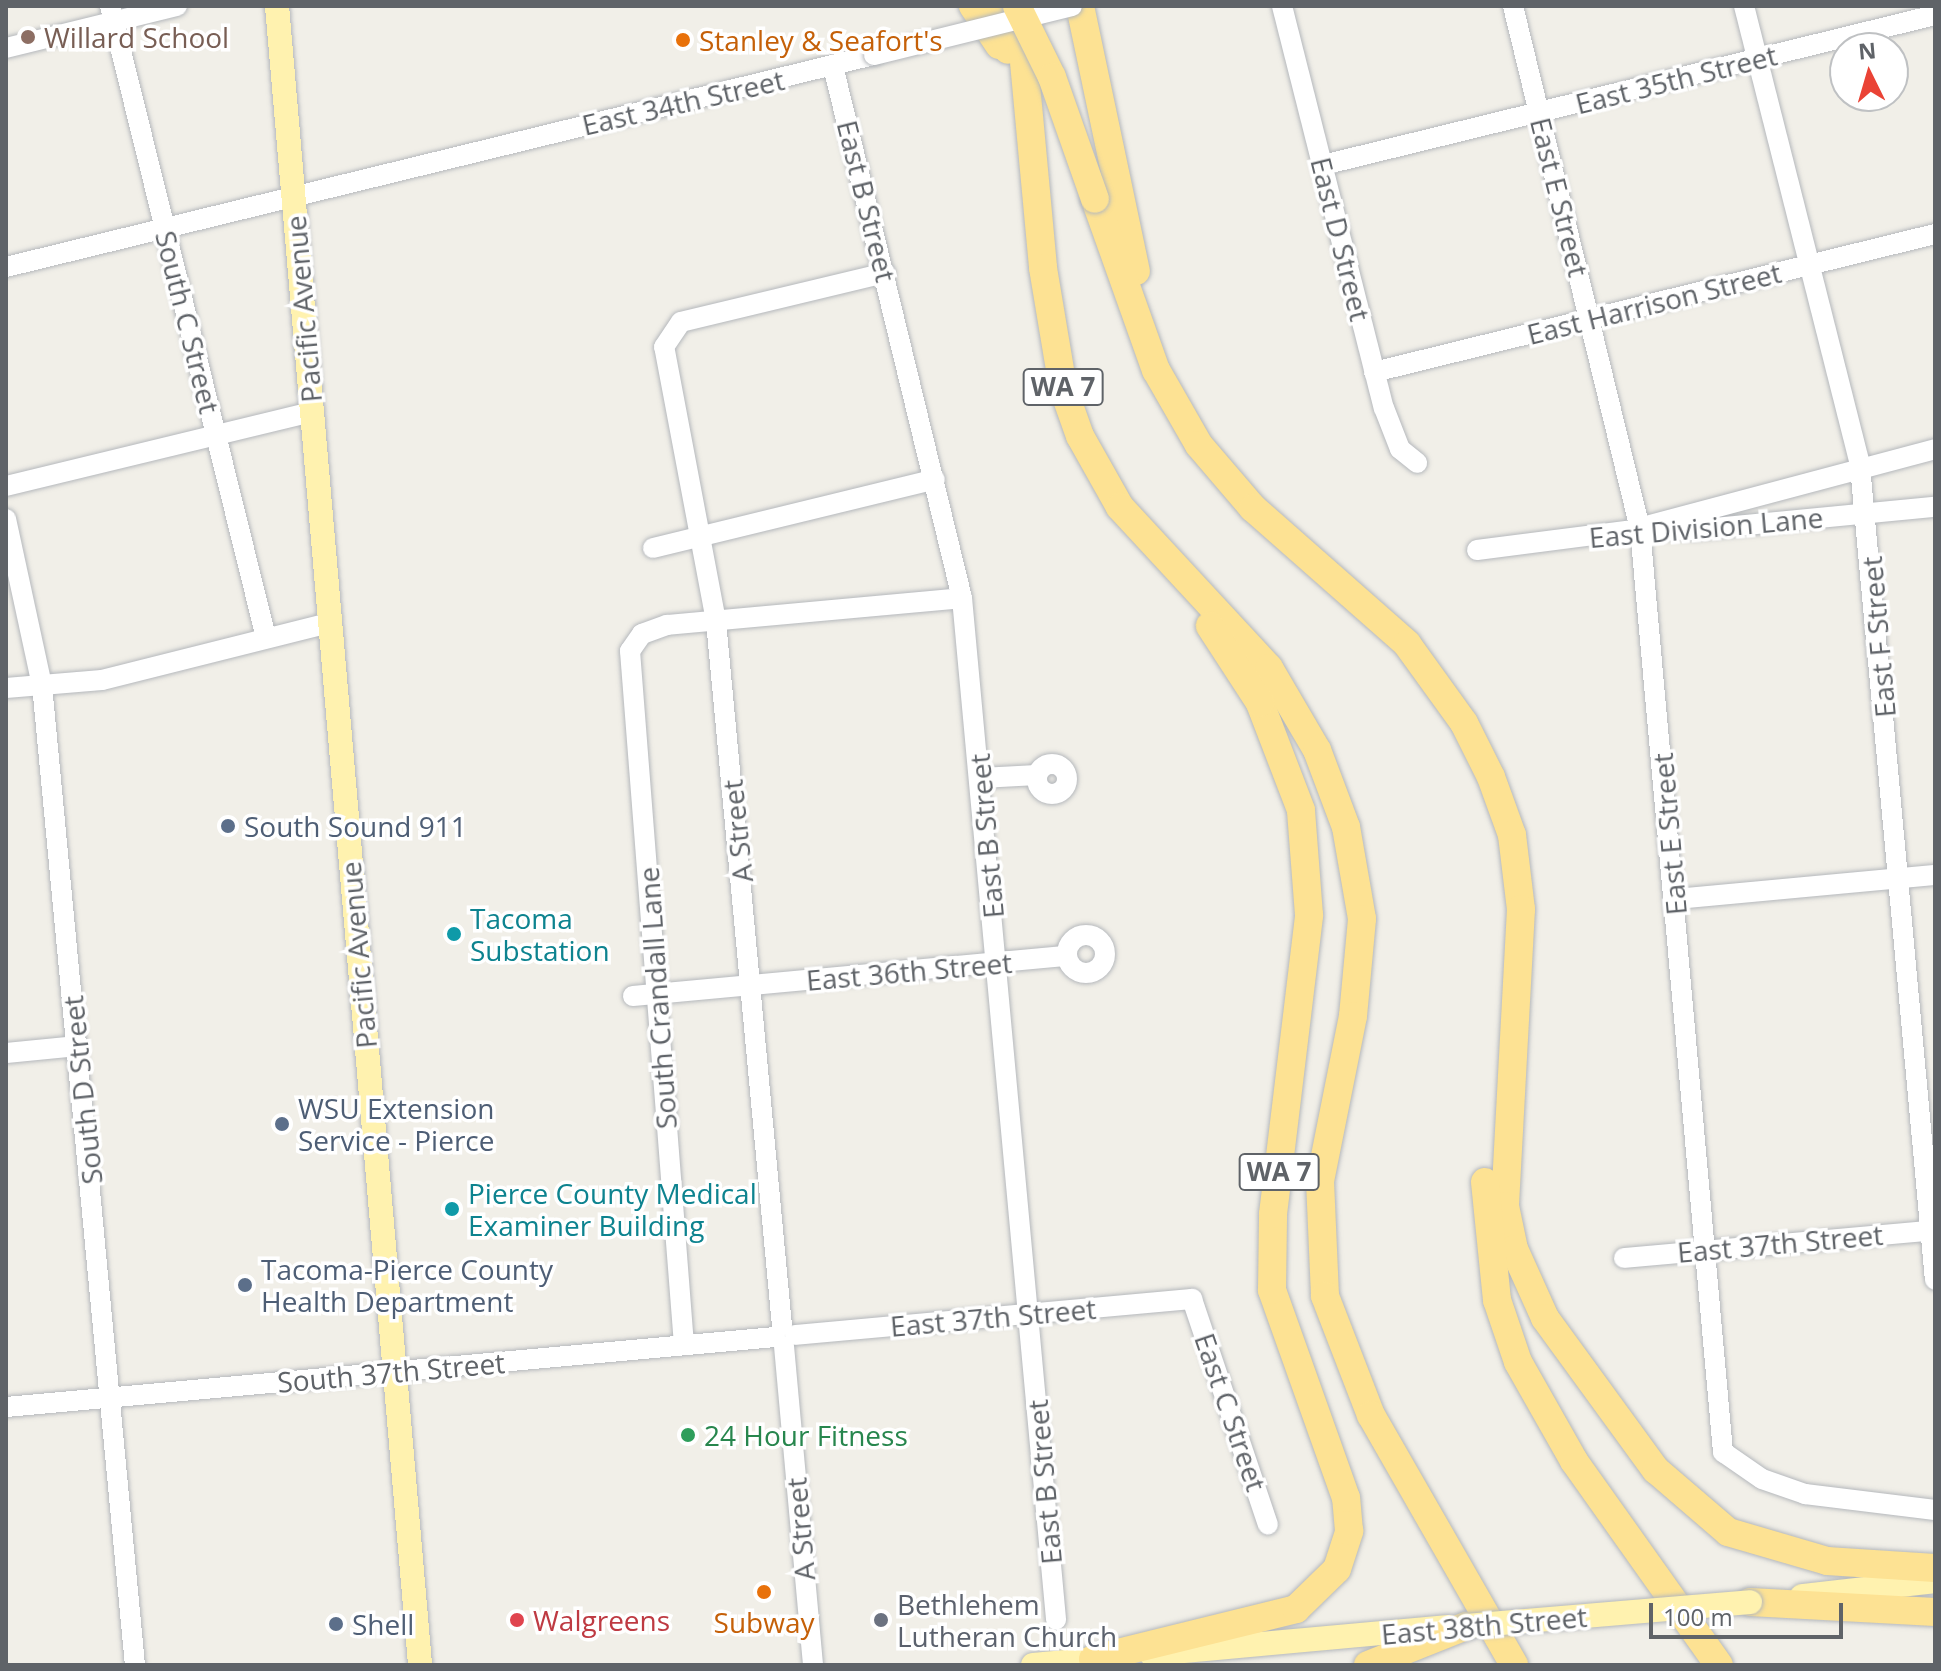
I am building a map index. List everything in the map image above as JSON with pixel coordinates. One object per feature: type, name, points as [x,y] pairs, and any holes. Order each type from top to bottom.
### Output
[{"type":"highway","points":[[973,6],[1016,93]]},
{"type":"highway","points":[[997,6],[1038,216]]},
{"type":"highway","points":[[1017,6],[1038,216]]},
{"type":"highway","points":[[1017,6],[1052,77],[1156,370],[1220,472],[1407,644],[1464,723],[1512,835],[1520,961],[1503,1182],[1514,1249],[1552,1328],[1656,1470],[1728,1532],[1827,1561],[1935,1568]]},
{"type":"highway","points":[[1080,6],[1156,370]]},
{"type":"highway","name":"WA 7","points":[[1038,216],[1053,339],[1074,420],[1097,472],[1147,538],[1260,703],[1301,810],[1309,915],[1273,1214],[1272,1290],[1349,1524],[1337,1569],[1296,1609],[1093,1659]]},
{"type":"highway","points":[[1147,538],[1269,668],[1317,750],[1346,827],[1362,919],[1353,1016],[1320,1181],[1325,1296],[1371,1415],[1514,1665]]},
{"type":"highway","points":[[1520,961],[1488,1143],[1488,1230],[1509,1341],[1574,1461],[1719,1665]]},
{"type":"highway","points":[[1750,1602],[1935,1612]]},
{"type":"highway","points":[[1368,1665],[1466,1626]]},
{"type":"main road","name":"Pacific Avenue","points":[[277,6],[420,1665]]},
{"type":"main road","name":"East 38th Street","points":[[1033,1665],[1750,1602],[1935,1581]]},
{"type":"street","points":[[6,48],[112,14],[177,6]]},
{"type":"street","name":"East 34th Street","points":[[6,267],[1072,6]]},
{"type":"street","name":"East D Street","points":[[1282,6],[1374,372],[1396,441],[1417,463]]},
{"type":"street","name":"East E Street","points":[[1513,6],[1640,529],[1723,1452],[1762,1479],[1805,1494],[1935,1510]]},
{"type":"street","name":"East F Street","points":[[1744,6],[1860,466],[1867,513],[1933,1230],[1935,1280]]},
{"type":"street","name":"South C Street","points":[[112,14],[266,638]]},
{"type":"street","name":"East 35th Street","points":[[1323,165],[1935,15]]},
{"type":"street","name":"East B Street","points":[[833,66],[962,598],[981,778],[1056,1620]]},
{"type":"street","name":"East Harrison Street","points":[[1374,372],[1935,234]]},
{"type":"street","name":"A Street","points":[[813,1665],[716,621],[668,390],[666,340],[691,319],[885,273]]},
{"type":"street","points":[[6,486],[312,412]]},
{"type":"street","points":[[1640,529],[1860,466],[1935,449]]},
{"type":"street","points":[[653,548],[935,479]]},
{"type":"street","name":"East Division Lane","points":[[1477,550],[1640,529],[1935,507]]},
{"type":"street","name":"South D Street","points":[[6,519],[42,685],[135,1665]]},
{"type":"street","points":[[716,621],[962,598]]},
{"type":"street","name":"South Crandall Lane","points":[[684,1345],[643,995],[630,651],[657,627],[716,621]]},
{"type":"street","points":[[6,688],[102,680],[329,623]]},
{"type":"street","points":[[981,778],[1037,775]]},
{"type":"street","points":[[1675,899],[1935,875]]},
{"type":"street","name":"East 36th Street","points":[[643,995],[1067,956]]},
{"type":"street","points":[[6,1053],[78,1046]]},
{"type":"street","name":"East 37th Street","points":[[1624,1258],[1933,1230]]},
{"type":"street","name":"East 37th Street","points":[[784,1336],[1192,1299]]},
{"type":"street","name":"East C Street","points":[[1192,1299],[1268,1525]]},
{"type":"street","name":"South 37th Street","points":[[6,1407],[784,1336]]},
{"type":"place","name":"Willard School","points":[[28,37]]},
{"type":"place","name":"Stanley & Seafort's","points":[[683,40]]},
{"type":"place","name":"South Sound 911","points":[[228,826]]},
{"type":"place","name":"Tacoma Substation","points":[[454,934]]},
{"type":"place","name":"WSU Extension Service - Pierce","points":[[282,1124]]},
{"type":"place","name":"Pierce County Medical Examiner Building","points":[[452,1209]]},
{"type":"place","name":"Tacoma-Pierce County Health Department","points":[[245,1285]]},
{"type":"place","name":"24 Hour Fitness","points":[[688,1435]]},
{"type":"place","name":"Subway","points":[[764,1592]]},
{"type":"place","name":"Walgreens","points":[[517,1620]]},
{"type":"place","name":"Bethlehem Lutheran Church","points":[[881,1620]]},
{"type":"place","name":"Shell","points":[[336,1624]]}]
